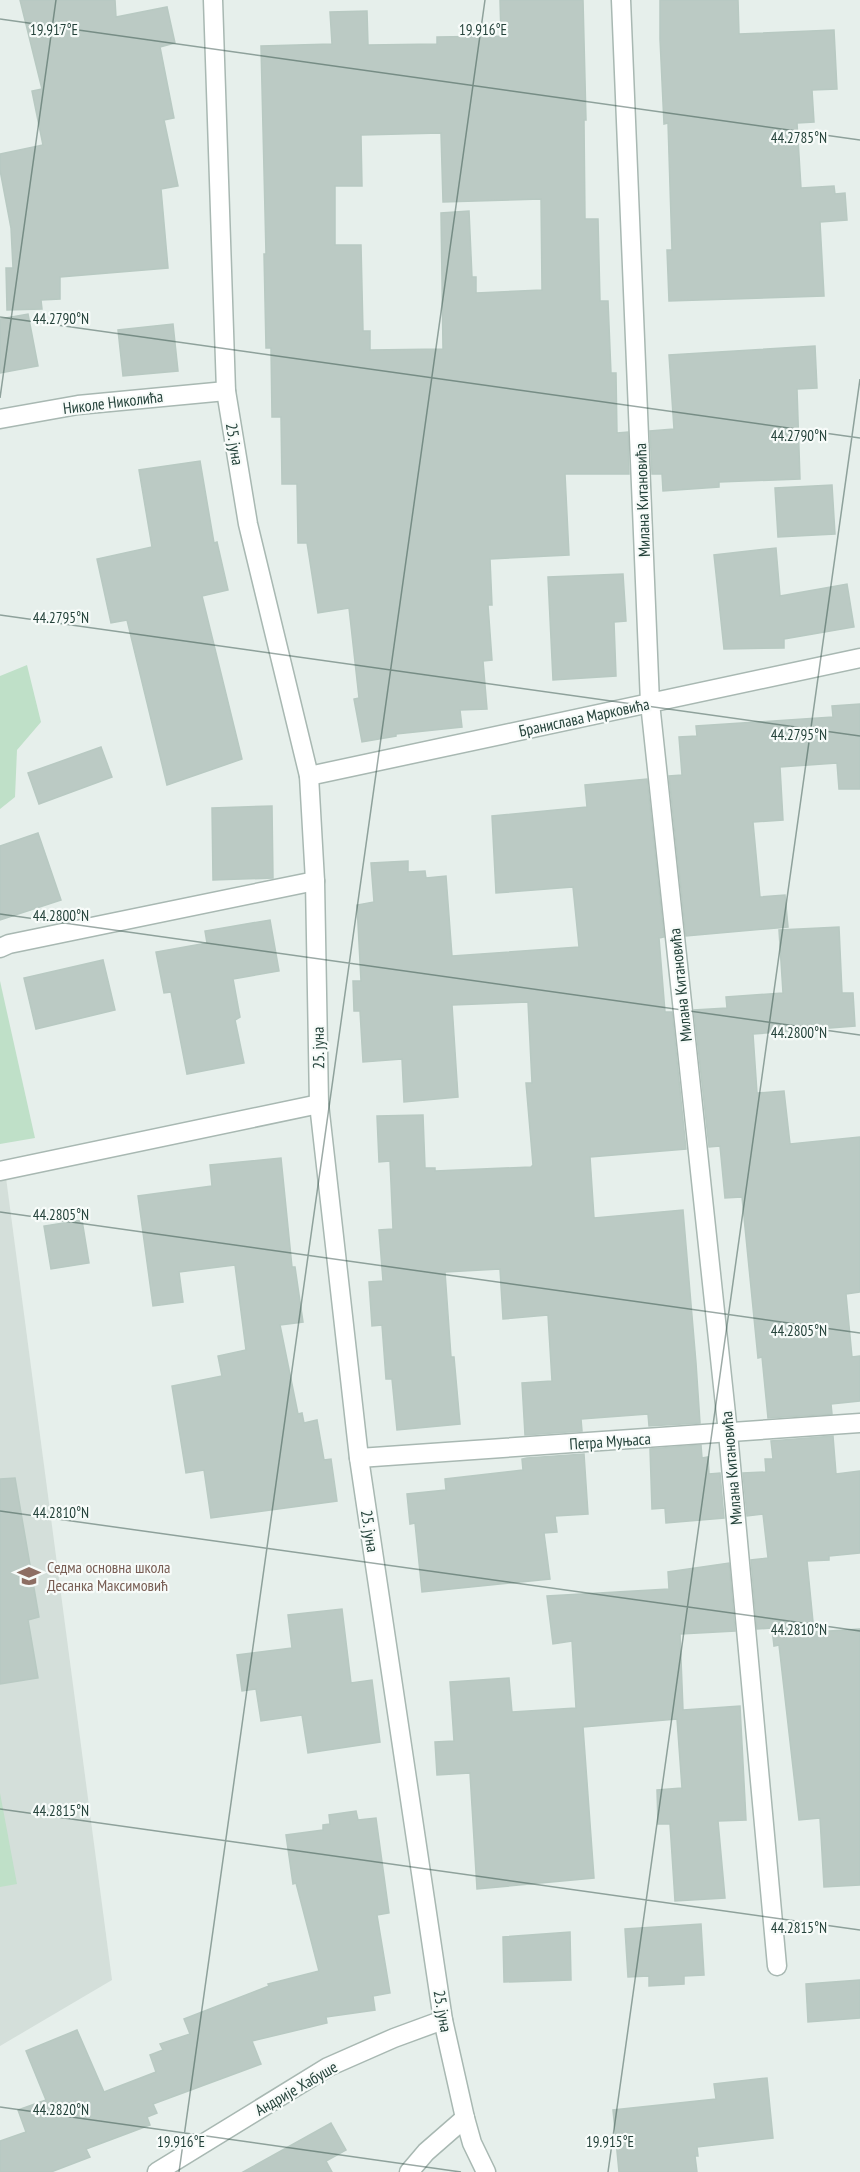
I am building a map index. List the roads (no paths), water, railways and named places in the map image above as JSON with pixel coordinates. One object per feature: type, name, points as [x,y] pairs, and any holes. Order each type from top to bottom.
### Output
[{"type":"street","name":"25. јуна","points":[[213,0],[226,391],[249,524],[309,776],[315,880],[319,1104],[359,1458],[443,2020],[472,2143],[486,2172]]},
{"type":"street","name":"Милана Китановића","points":[[621,0],[650,703],[728,1433],[777,1966]]},
{"type":"street","name":"Николе Николића","points":[[0,419],[78,405],[226,391]]},
{"type":"street","name":"Бранислава Марковића","points":[[309,776],[860,658]]},
{"type":"street","points":[[0,948],[9,944],[315,880]]},
{"type":"street","points":[[0,1171],[319,1104]]},
{"type":"street","name":"Петра Муњаса","points":[[359,1458],[860,1423]]},
{"type":"street","name":"Андрије Хабуше","points":[[157,2172],[328,2067],[394,2038],[443,2020]]},
{"type":"street","points":[[409,2172],[426,2152],[465,2118]]},
{"type":"place","name":"Седма основна школа Десанка Максимовић","points":[[29,1576]]}]
